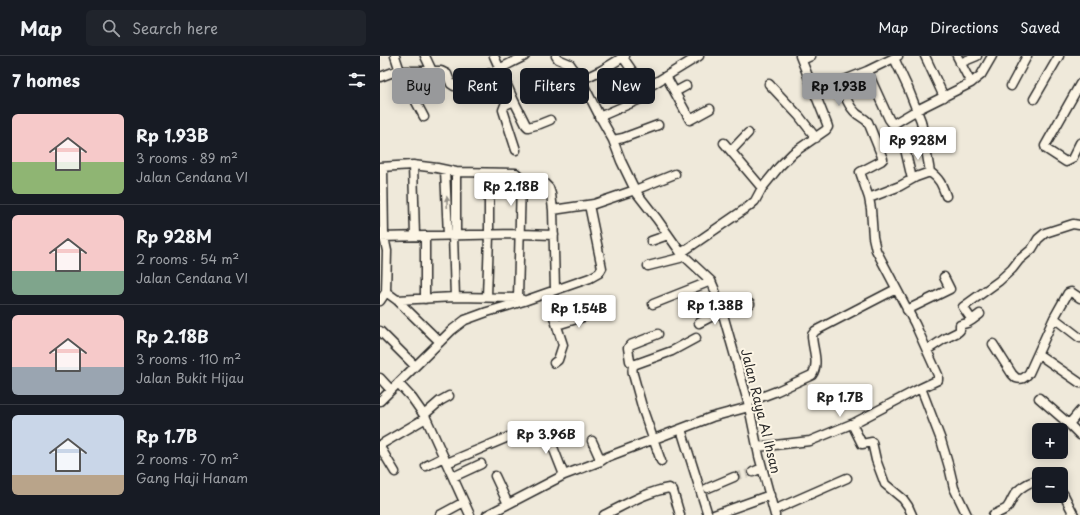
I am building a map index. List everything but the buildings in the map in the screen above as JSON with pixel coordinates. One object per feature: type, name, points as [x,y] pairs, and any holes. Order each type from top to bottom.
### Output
[{"type":"street","points":[[394,56],[398,68]]},
{"type":"street","points":[[425,56],[431,68]]},
{"type":"street","points":[[494,56],[500,68]]},
{"type":"street","points":[[502,68],[525,56]]},
{"type":"street","name":"Jalan Raya Al Ihsan","points":[[556,56],[558,59],[570,64],[573,68]]},
{"type":"street","points":[[589,76],[602,70],[623,56],[642,85],[645,87],[650,86],[699,56]]},
{"type":"street","points":[[648,266],[682,256],[748,207],[755,201],[762,188],[779,167],[793,153],[826,130],[828,127],[801,58],[811,56]]},
{"type":"street","points":[[925,56],[944,97]]},
{"type":"street","points":[[971,83],[958,60],[977,56]]},
{"type":"street","points":[[867,71],[890,121],[895,123],[917,110],[971,83],[982,75],[992,56]]},
{"type":"street","points":[[1011,86],[1027,56]]},
{"type":"street","points":[[1034,99],[1059,56]]},
{"type":"street","points":[[814,92],[867,71],[896,57],[921,121],[930,172],[936,176],[941,183],[946,196]]},
{"type":"street","points":[[380,77],[392,73]]},
{"type":"street","points":[[445,73],[453,85]]},
{"type":"street","points":[[666,76],[690,120],[710,109]]},
{"type":"street","points":[[757,446],[810,441],[852,424],[938,380],[938,375],[927,350],[876,250],[873,237],[871,209],[860,172],[883,159],[868,122],[864,117],[857,114],[852,108],[841,81]]},
{"type":"street","points":[[769,84],[799,116],[816,138]]},
{"type":"street","points":[[1080,84],[1045,146],[1046,149],[1066,162],[1072,159],[1080,143]]},
{"type":"street","points":[[675,92],[686,86]]},
{"type":"street","name":"Jalan Raya Al Ihsan","points":[[589,95],[613,140],[621,162],[635,191],[682,256],[701,271],[714,288],[722,311],[748,404],[762,468],[775,513]]},
{"type":"street","points":[[512,96],[528,127],[550,120]]},
{"type":"street","points":[[514,101],[504,105],[503,110],[516,150]]},
{"type":"street","points":[[417,104],[424,117]]},
{"type":"street","points":[[600,116],[628,104]]},
{"type":"street","points":[[613,140],[623,138],[658,125]]},
{"type":"street","points":[[731,151],[748,133]]},
{"type":"street","points":[[724,143],[762,188]]},
{"type":"street","points":[[905,149],[912,178]]},
{"type":"street","points":[[413,165],[415,236]]},
{"type":"street","points":[[440,342],[397,300],[386,292],[383,280],[387,251],[382,237],[381,167],[413,165],[456,172],[516,173],[521,180],[521,299]]},
{"type":"street","points":[[445,170],[453,235]]},
{"type":"street","points":[[455,297],[453,235],[456,172]]},
{"type":"street","points":[[868,198],[900,186],[912,178],[930,172]]},
{"type":"street","points":[[487,297],[489,173]]},
{"type":"street","points":[[553,210],[589,205],[635,191],[675,174]]},
{"type":"street","points":[[521,180],[544,183],[549,188],[551,194],[553,210],[555,289]]},
{"type":"street","points":[[380,401],[452,330],[465,320],[521,299],[545,294],[555,289],[590,278],[599,272],[601,269],[589,205]]},
{"type":"street","points":[[972,320],[963,307],[999,281],[1032,249],[1038,239],[1045,233],[1073,224],[1079,227]]},
{"type":"street","points":[[382,237],[520,234],[554,235]]},
{"type":"street","points":[[651,241],[668,235]]},
{"type":"street","points":[[425,236],[425,298]]},
{"type":"street","points":[[907,310],[950,289],[944,277]]},
{"type":"street","points":[[653,304],[710,281]]},
{"type":"street","points":[[486,515],[564,475],[654,438],[748,404],[812,375],[815,371],[816,362],[812,341],[812,335],[815,331],[896,289]]},
{"type":"street","points":[[380,301],[386,292]]},
{"type":"street","points":[[993,344],[1012,374],[1016,378],[1023,379],[1029,373],[1054,318],[1067,294],[1071,292],[1080,298]]},
{"type":"street","points":[[545,294],[563,345],[558,360],[554,363]]},
{"type":"street","points":[[397,300],[455,297],[521,299]]},
{"type":"street","points":[[699,323],[722,311],[750,304]]},
{"type":"street","points":[[557,325],[596,313]]},
{"type":"street","points":[[927,350],[958,332],[960,330],[960,325],[967,323],[980,314]]},
{"type":"street","points":[[1054,318],[1080,338]]},
{"type":"street","points":[[380,331],[415,366]]},
{"type":"street","points":[[658,334],[630,345],[628,348],[630,361],[633,365],[632,374],[661,461]]},
{"type":"street","points":[[633,365],[672,351],[696,338]]},
{"type":"street","points":[[1038,354],[1080,383]]},
{"type":"street","points":[[380,378],[391,390]]},
{"type":"street","points":[[398,383],[412,398],[425,417],[470,515]]},
{"type":"street","points":[[922,388],[941,440],[954,488],[966,515]]},
{"type":"street","points":[[395,472],[380,446],[425,417],[440,401],[448,396]]},
{"type":"street","points":[[1039,398],[1070,424],[1080,435]]},
{"type":"street","points":[[1070,424],[1080,411]]},
{"type":"street","points":[[852,424],[862,444],[872,442],[876,460],[885,484],[903,499],[912,515]]},
{"type":"street","points":[[681,429],[708,515]]},
{"type":"street","points":[[547,432],[564,475]]},
{"type":"street","points":[[426,466],[513,435]]},
{"type":"street","points":[[592,441],[601,461]]},
{"type":"street","points":[[453,477],[481,464]]},
{"type":"street","points":[[753,472],[762,468]]},
{"type":"street","points":[[495,476],[508,504]]},
{"type":"street","points":[[708,488],[734,477]]},
{"type":"street","points":[[775,513],[847,478]]},
{"type":"street","points":[[993,515],[1005,509],[1011,503],[1013,496],[1017,491],[1032,482]]},
{"type":"street","points":[[604,515],[638,498],[669,488],[673,491],[680,515]]},
{"type":"street","points":[[714,515],[770,495]]},
{"type":"street","points":[[440,515],[464,502]]},
{"type":"street","points":[[1068,503],[1074,515]]},
{"type":"tunnel","points":[[734,477],[753,472]]}]
